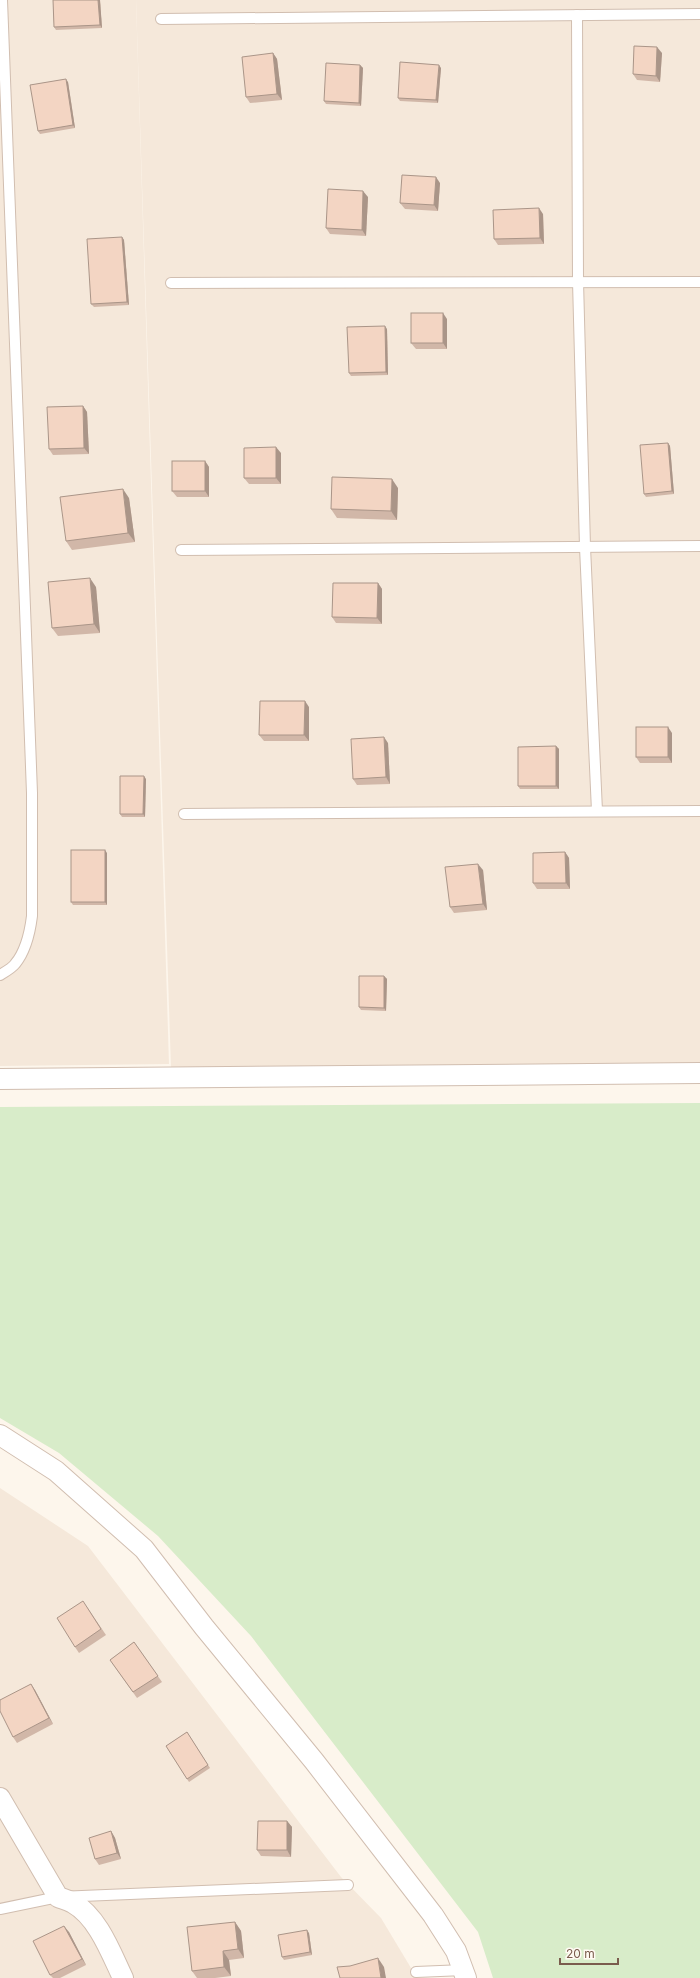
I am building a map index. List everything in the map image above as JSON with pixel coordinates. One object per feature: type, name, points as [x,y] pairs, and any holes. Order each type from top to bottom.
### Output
[{"type":"street","points":[[0,1079],[700,1073]]},
{"type":"street","points":[[0,1435],[56,1471],[144,1549],[204,1627],[309,1754],[433,1915],[456,1951],[465,1974]]},
{"type":"street","points":[[0,1798],[58,1897],[72,1903],[83,1911],[96,1926],[123,1978]]},
{"type":"lane","points":[[0,976],[15,964],[24,949],[30,931],[32,916],[32,793],[2,0]]},
{"type":"lane","points":[[161,19],[700,14]]},
{"type":"lane","points":[[577,15],[578,281],[585,547],[597,811]]},
{"type":"lane","points":[[171,283],[578,281],[700,282]]},
{"type":"lane","points":[[181,550],[700,546]]},
{"type":"lane","points":[[184,814],[700,811]]},
{"type":"lane","points":[[0,1909],[58,1897],[348,1885]]},
{"type":"lane","points":[[416,1972],[465,1974]]},
{"type":"shaded area","points":[[0,0],[136,0],[169,1064],[0,1066]]},
{"type":"shaded area","points":[[136,0],[700,0],[700,1063],[171,1068]]},
{"type":"shaded area","points":[[0,1488],[88,1546],[341,1877],[381,1918],[414,1973],[415,1978],[0,1978]]},
{"type":"green space","points":[[700,1103],[700,1978],[493,1978],[478,1932],[251,1636],[158,1536],[59,1453],[0,1418],[0,1107]]},
{"type":"building","points":[[53,0],[98,0],[100,25],[54,27]]},
{"type":"building","points":[[634,46],[657,47],[656,76],[633,74]]},
{"type":"building","points":[[273,53],[277,94],[246,97],[242,57]]},
{"type":"building","points":[[400,62],[439,65],[436,100],[398,98]]},
{"type":"building","points":[[326,63],[360,65],[359,103],[324,101]]},
{"type":"building","points":[[66,79],[73,125],[38,131],[30,85]]},
{"type":"building","points":[[402,175],[436,177],[434,205],[400,203]]},
{"type":"building","points":[[328,189],[363,191],[362,230],[326,228]]},
{"type":"building","points":[[539,208],[540,238],[494,239],[493,210]]},
{"type":"building","points":[[122,237],[127,302],[91,304],[87,239]]},
{"type":"building","points":[[411,313],[443,313],[443,343],[411,343]]},
{"type":"building","points":[[385,326],[386,372],[349,373],[347,327]]},
{"type":"building","points":[[83,406],[84,448],[49,449],[47,407]]},
{"type":"building","points":[[668,443],[672,491],[644,494],[640,445]]},
{"type":"building","points":[[276,447],[276,478],[244,478],[244,448]]},
{"type":"building","points":[[172,461],[205,461],[205,491],[172,491]]},
{"type":"building","points":[[332,477],[392,479],[391,511],[331,509]]},
{"type":"building","points":[[123,489],[128,533],[66,541],[60,497]]},
{"type":"building","points":[[90,578],[94,624],[52,628],[48,582]]},
{"type":"building","points":[[333,583],[378,583],[377,618],[332,617]]},
{"type":"building","points":[[260,701],[305,701],[304,735],[259,735]]},
{"type":"building","points":[[636,727],[668,727],[668,757],[636,757]]},
{"type":"building","points":[[384,737],[386,777],[353,779],[351,739]]},
{"type":"building","points":[[556,746],[556,786],[518,786],[518,747]]},
{"type":"building","points":[[120,776],[144,776],[143,814],[120,814]]},
{"type":"building","points":[[71,850],[105,850],[105,902],[71,902]]},
{"type":"building","points":[[565,852],[566,883],[533,883],[533,853]]},
{"type":"building","points":[[478,864],[483,904],[450,907],[445,867]]},
{"type":"building","points":[[359,976],[384,976],[384,1008],[359,1007]]},
{"type":"building","points":[[83,1601],[101,1629],[75,1647],[57,1618]]},
{"type":"building","points":[[134,1642],[158,1676],[133,1692],[110,1660]]},
{"type":"building","points":[[31,1684],[49,1718],[13,1737],[0,1711],[0,1700]]},
{"type":"building","points":[[187,1732],[208,1765],[187,1779],[166,1746]]},
{"type":"building","points":[[258,1821],[287,1821],[287,1850],[257,1850]]},
{"type":"building","points":[[111,1831],[117,1853],[95,1859],[89,1838]]},
{"type":"building","points":[[235,1922],[238,1949],[223,1951],[224,1967],[192,1971],[187,1927]]},
{"type":"building","points":[[64,1926],[82,1959],[50,1975],[33,1941]]},
{"type":"building","points":[[307,1930],[310,1952],[282,1957],[278,1935]]},
{"type":"building","points":[[378,1958],[381,1978],[340,1978],[337,1967],[350,1966]]}]
